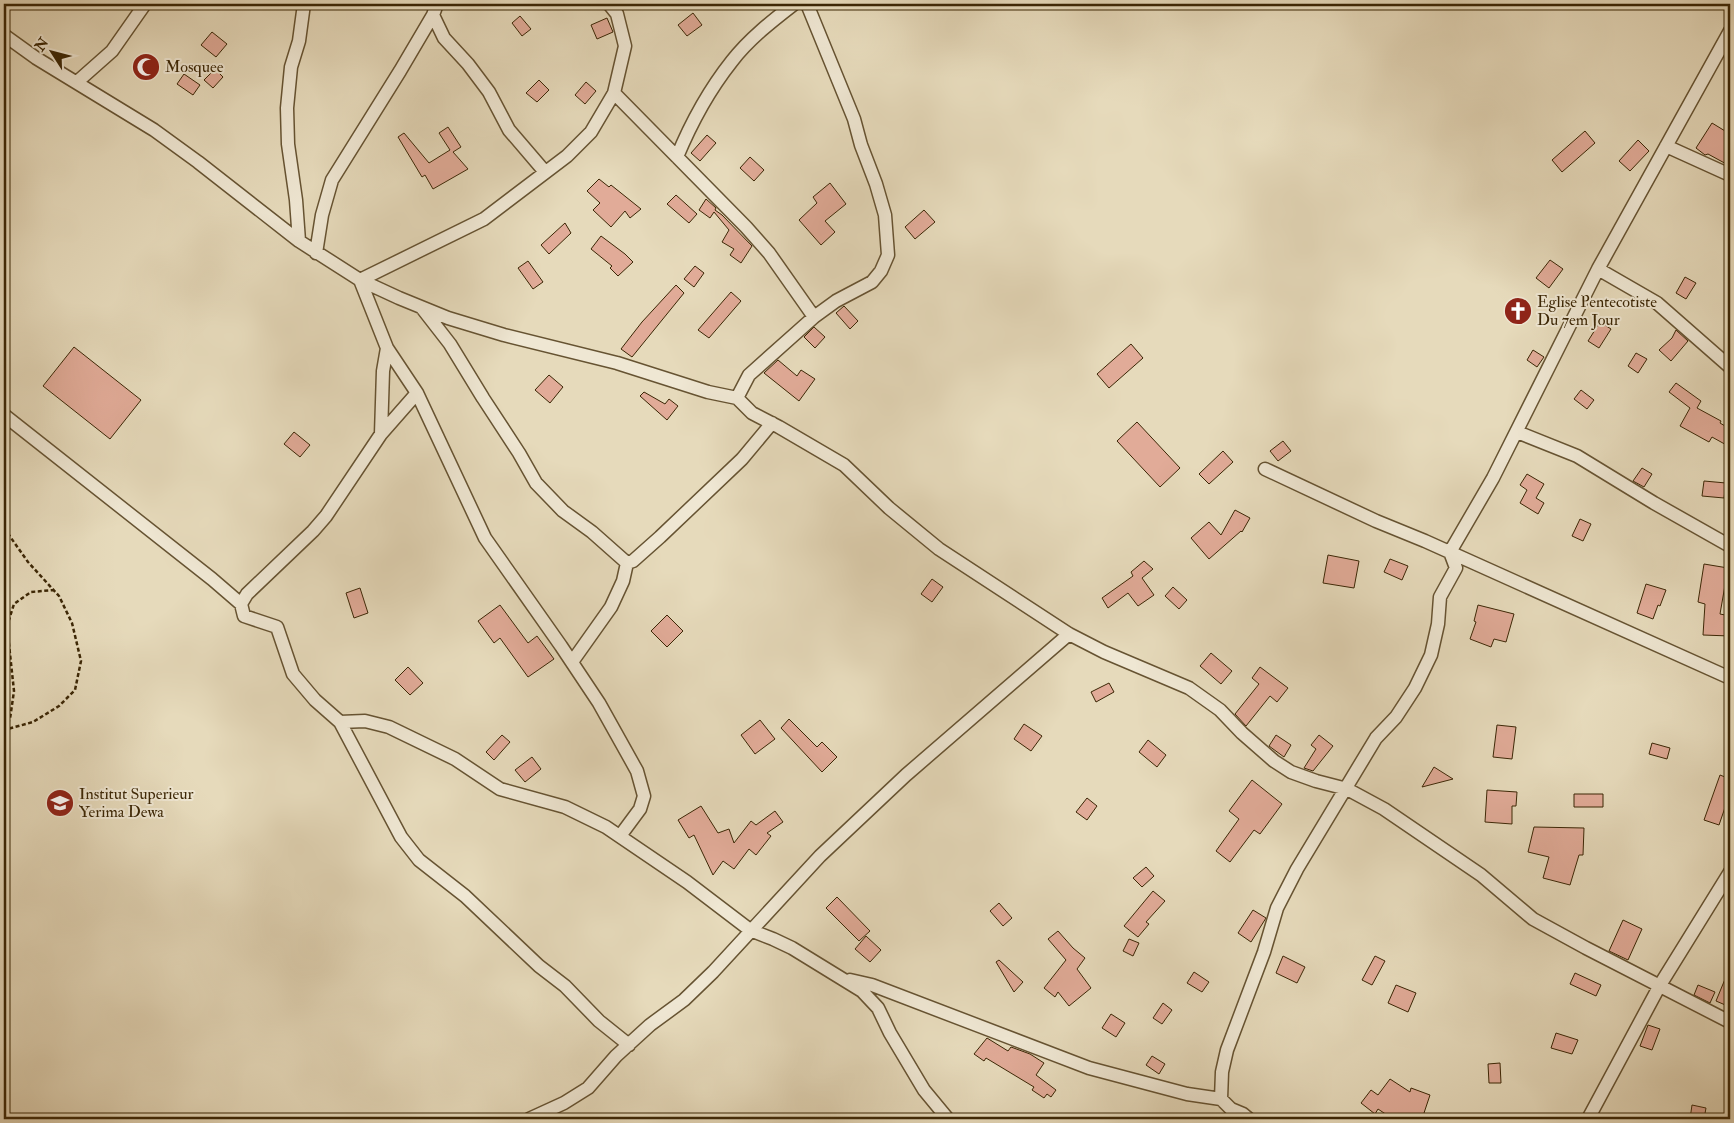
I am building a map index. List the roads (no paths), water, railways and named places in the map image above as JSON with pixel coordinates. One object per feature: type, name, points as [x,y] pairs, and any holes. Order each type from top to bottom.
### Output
[{"type":"street","points":[[77,82],[112,51],[145,4]]},
{"type":"street","points":[[299,241],[296,200],[288,144],[287,108],[291,67],[299,41],[304,4]]},
{"type":"street","points":[[360,280],[484,219],[567,156],[591,132],[614,93],[625,46],[617,14],[608,4]]},
{"type":"street","points":[[677,158],[688,130],[732,60],[794,4]]},
{"type":"street","points":[[737,398],[749,375],[814,317],[836,301],[872,282],[881,271],[888,255],[885,215],[876,184],[854,119],[807,4]]},
{"type":"street","points":[[316,253],[322,215],[332,180],[435,9]]},
{"type":"street","points":[[435,9],[444,38],[468,64],[489,92],[509,130],[545,172]]},
{"type":"street","points":[[1450,552],[1494,478],[1598,268],[1666,146],[1726,47],[1730,31]]},
{"type":"street","points":[[4,36],[36,58],[154,130],[299,241],[360,280],[448,318],[504,335],[617,363],[708,392],[737,398],[752,413],[844,465],[889,508],[939,549],[1069,634],[1104,652],[1189,688],[1220,710],[1242,734],[1291,772],[1346,789],[1384,808],[1481,875],[1533,918],[1586,948],[1730,1022]]},
{"type":"street","points":[[614,93],[746,227],[769,253],[814,317]]},
{"type":"street","points":[[1666,146],[1730,175]]},
{"type":"street","points":[[1598,268],[1658,304],[1730,367]]},
{"type":"street","points":[[360,280],[387,348],[416,393],[485,538],[572,662],[637,771],[644,796],[640,809],[620,836]]},
{"type":"street","points":[[422,308],[450,344],[536,483],[563,511],[592,532],[626,563]]},
{"type":"street","points":[[381,434],[383,371],[387,348]]},
{"type":"street","points":[[241,604],[246,594],[314,531],[381,434],[416,393]]},
{"type":"street","points":[[4,415],[147,527],[241,604],[244,616],[276,627],[293,674],[315,700],[340,722],[401,837],[419,860],[465,896],[539,966],[565,986],[599,1021],[629,1045]]},
{"type":"street","points":[[626,563],[633,561],[742,459],[772,423]]},
{"type":"street","points":[[1517,432],[1577,456],[1654,504],[1730,546]]},
{"type":"street","points":[[1265,469],[1376,521],[1450,552],[1730,678]]},
{"type":"street","points":[[1221,1099],[1222,1072],[1227,1050],[1264,952],[1278,908],[1297,869],[1376,738],[1396,717],[1415,688],[1431,655],[1438,624],[1440,597],[1456,568],[1450,552]]},
{"type":"street","points":[[572,662],[611,607],[623,581],[626,563]]},
{"type":"street","points":[[529,1119],[564,1103],[588,1088],[603,1069],[650,1025],[684,1000],[713,972],[820,856],[906,774],[1069,634]]},
{"type":"street","points":[[340,722],[365,721],[389,727],[456,759],[500,789],[564,807],[606,827],[687,882],[750,930],[773,938],[792,948],[862,991],[878,1008],[890,1033],[924,1090],[948,1119]]},
{"type":"street","points":[[1588,1119],[1660,985],[1730,874]]},
{"type":"street","points":[[840,977],[872,985],[1089,1068],[1187,1094],[1221,1099],[1230,1108],[1249,1119]]},
{"type":"place","name":"Mosquee","points":[[146,67]]},
{"type":"place","name":"Eglise Pentecotiste Du 7em Jour","points":[[1518,311]]},
{"type":"place","name":"Institut Superieur Yerima Dewa","points":[[60,803]]}]
